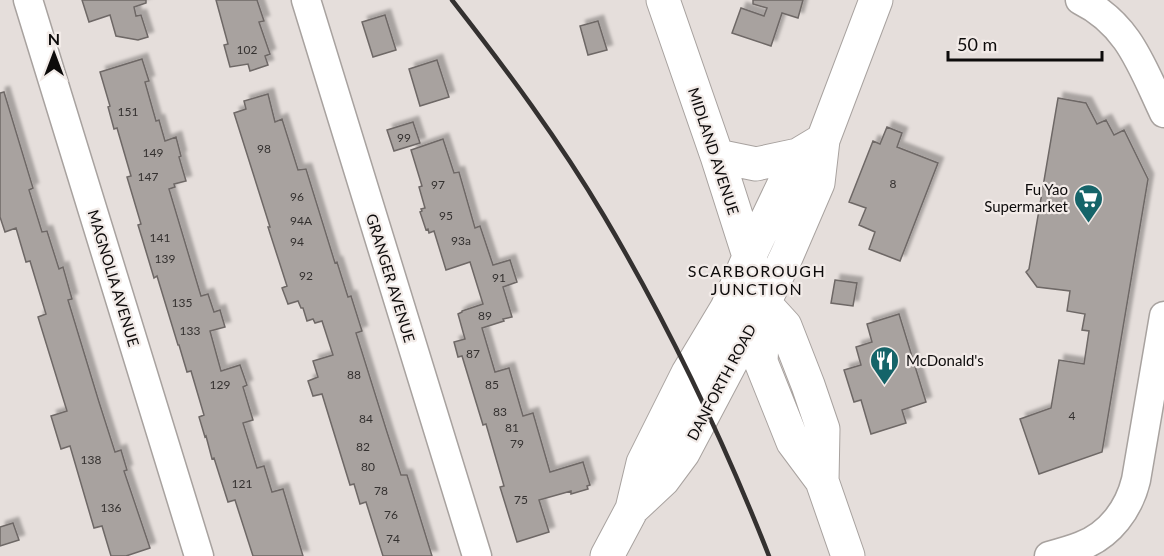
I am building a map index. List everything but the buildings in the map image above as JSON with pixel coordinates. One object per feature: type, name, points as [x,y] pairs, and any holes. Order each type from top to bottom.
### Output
[{"type":"main road","name":"MIDLAND AVENUE","points":[[663,0],[717,156],[764,303],[761,362],[793,442],[822,481],[848,556]]},
{"type":"main road","name":"DANFORTH ROAD","points":[[607,556],[632,509],[643,463],[688,373],[727,308],[749,257],[811,147],[876,0]]},
{"type":"main road","points":[[717,156],[756,164],[811,147]]},
{"type":"main road","name":"DANFORTH ROAD","points":[[632,509],[663,480],[683,453],[764,303],[818,183],[811,147]]},
{"type":"street","name":"MAGNOLIA AVENUE","points":[[28,0],[199,556]]},
{"type":"street","name":"GRANGER AVENUE","points":[[306,0],[477,556]]},
{"type":"street","points":[[1080,0],[1106,16],[1125,37],[1164,113]]},
{"type":"street","points":[[1049,556],[1082,546],[1097,537],[1116,520],[1128,502],[1136,480],[1164,316]]},
{"type":"railway","points":[[452,0],[550,132],[628,257],[713,425],[769,556]]},
{"type":"place","name":"Fu Yao Supermarket","points":[[1089,224]]},
{"type":"place","name":"McDonald's","points":[[885,386]]},
{"type":"district","name":"SCARBOROUGH JUNCTION","points":[[757,279]]}]
